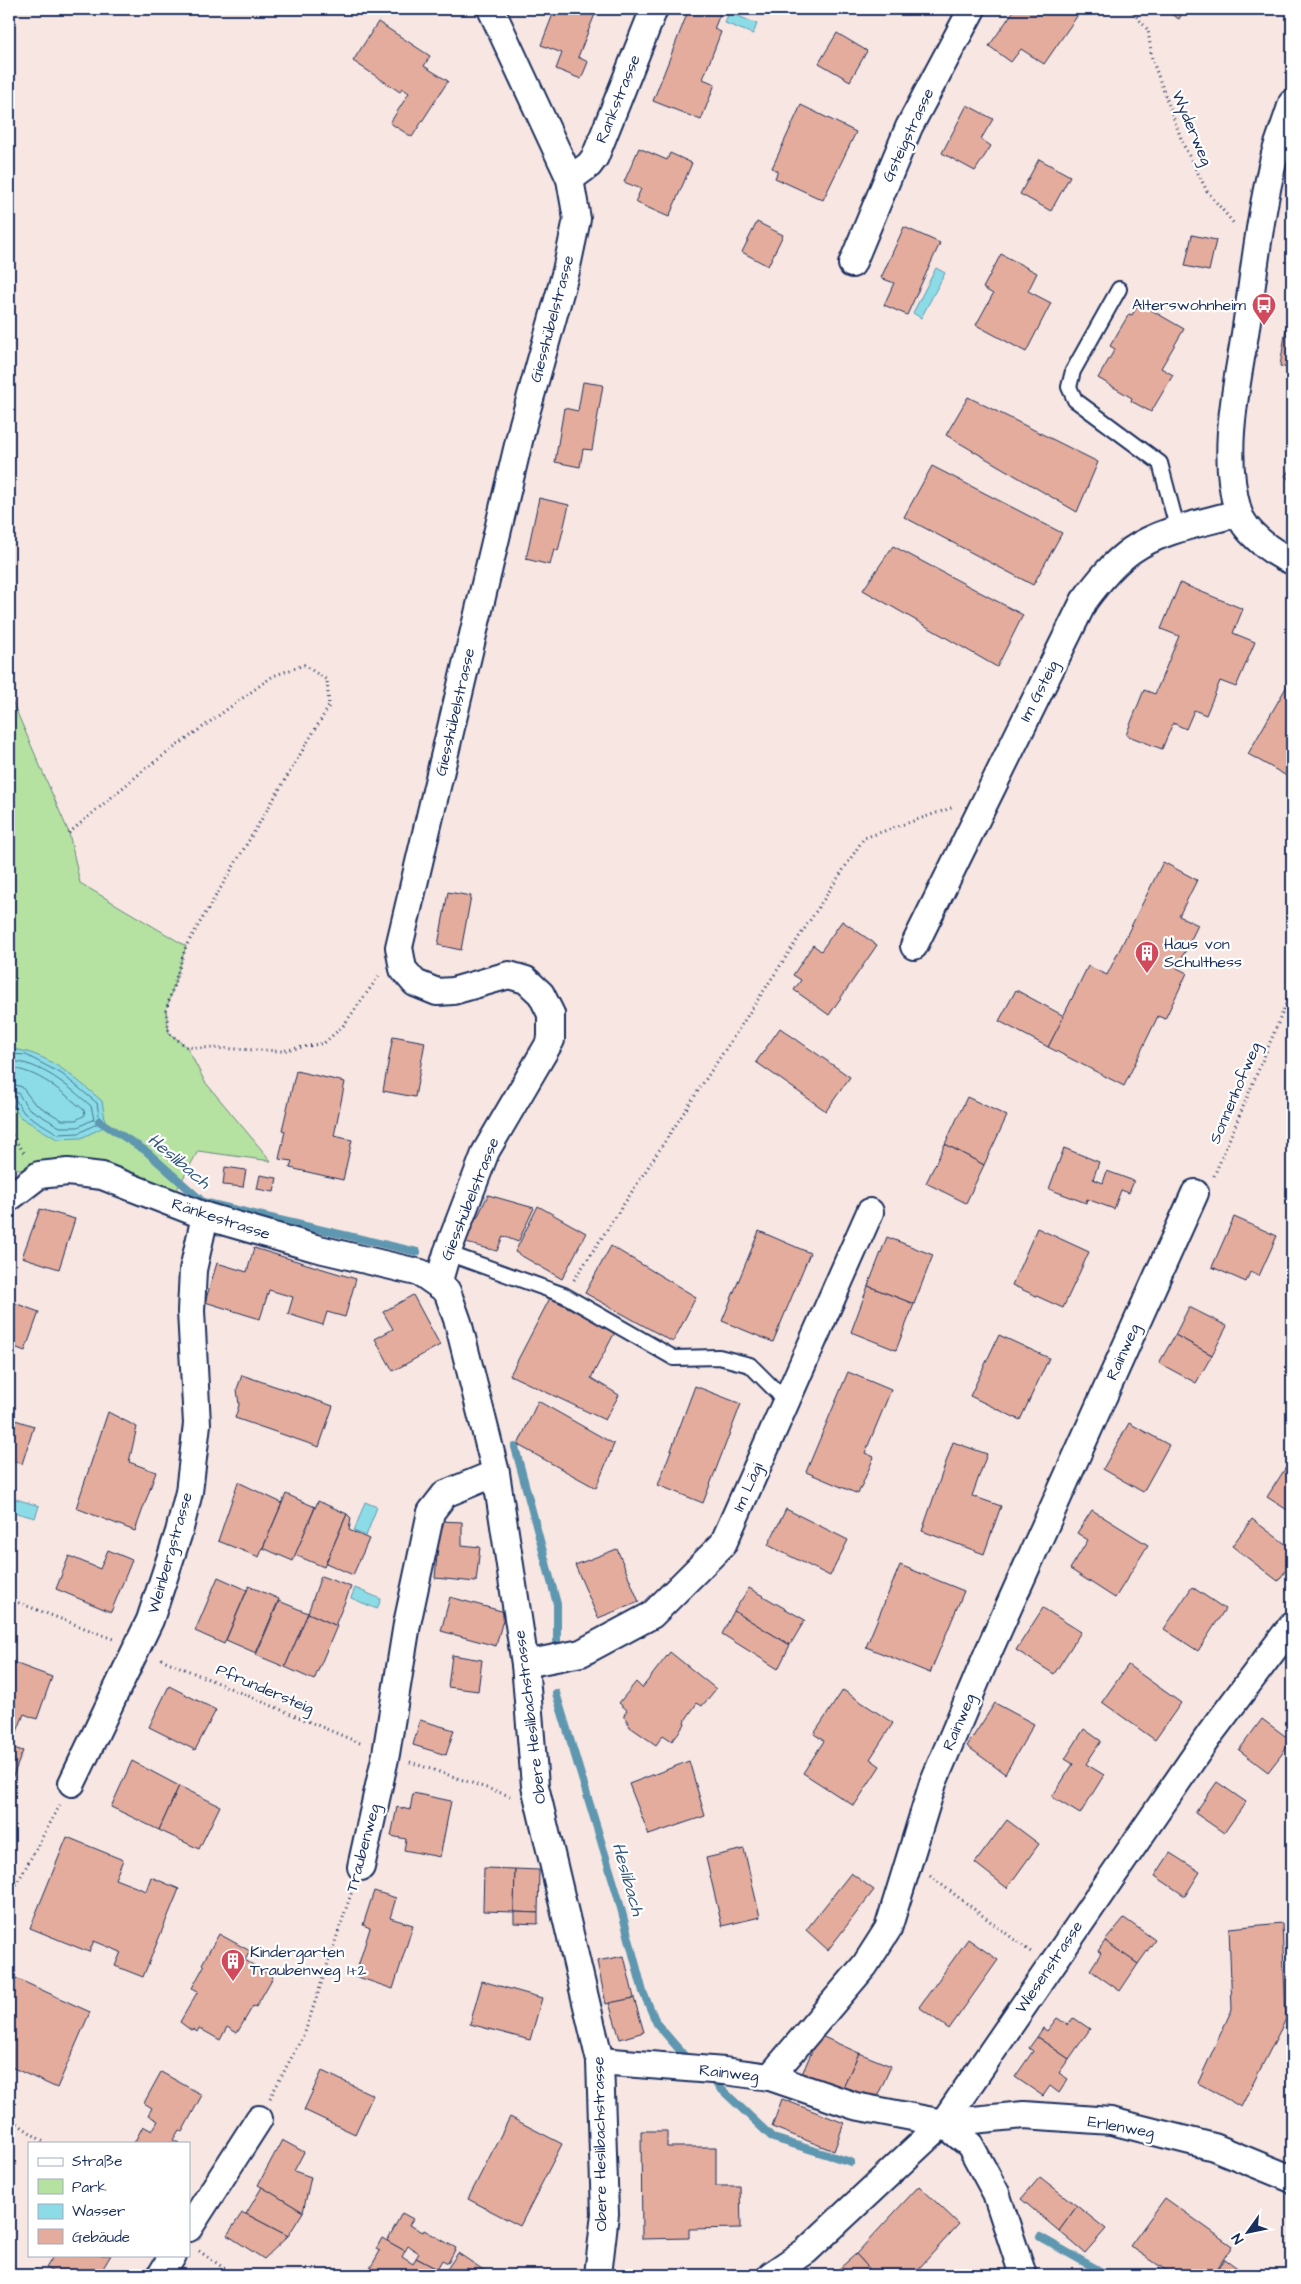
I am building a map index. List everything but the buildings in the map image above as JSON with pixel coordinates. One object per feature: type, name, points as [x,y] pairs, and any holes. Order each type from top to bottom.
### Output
[{"type":"street","name":"Giesshübelstrasse","points":[[438,1284],[447,1253],[486,1151],[551,1040],[551,1014],[541,994],[526,980],[509,975],[437,992],[415,983],[403,969],[399,947],[523,424],[577,219],[570,179],[491,9]]},
{"type":"street","name":"Rankstrasse","points":[[570,179],[590,165],[595,156],[654,9]]},
{"type":"street","name":"Gsteigstrasse","points":[[852,264],[909,127],[972,9]]},
{"type":"street","points":[[1292,103],[1275,154],[1258,241],[1233,411],[1230,472],[1238,513],[1257,539],[1278,556],[1292,561]]},
{"type":"street","name":"Im Gsteig","points":[[914,946],[1084,601],[1113,567],[1132,550],[1153,538],[1238,513]]},
{"type":"street","name":"Ränkestrasse","points":[[9,1198],[39,1176],[68,1172],[102,1176],[205,1216],[315,1248],[421,1273],[438,1284]]},
{"type":"street","name":"Rainweg","points":[[600,2062],[724,2071],[770,2077],[865,1964],[888,1929],[933,1783],[991,1646],[1195,1193]]},
{"type":"street","name":"Im Lägi","points":[[525,1664],[581,1653],[652,1615],[723,1544],[870,1212]]},
{"type":"street","name":"Weinbergstrasse","points":[[72,1782],[150,1620],[179,1532],[189,1492],[197,1424],[192,1295],[194,1270],[205,1216]]},
{"type":"street","name":"Obere Heslibachstrasse","points":[[438,1284],[447,1291],[458,1322],[496,1473],[525,1664],[537,1795],[600,2062],[605,2214],[598,2275]]},
{"type":"street","name":"Traubenweg","points":[[361,1867],[386,1754],[407,1624],[431,1512],[445,1494],[496,1473]]},
{"type":"street","name":"Wiesenstrasse","points":[[772,2275],[806,2251],[943,2122],[1210,1734],[1292,1626]]},
{"type":"street","name":"Erlenweg","points":[[770,2077],[854,2106],[943,2122],[1024,2116],[1110,2121],[1214,2147],[1292,2179]]},
{"type":"street","points":[[190,2237],[259,2119]]},
{"type":"street","points":[[943,2122],[970,2145],[996,2193],[1023,2275]]},
{"type":"street","points":[[161,2275],[176,2256]]},
{"type":"lane","points":[[1118,289],[1073,371],[1069,387],[1075,400],[1160,463],[1178,531]]},
{"type":"lane","points":[[447,1253],[564,1295],[674,1358],[719,1357],[750,1365],[786,1401]]},
{"type":"path","name":"Wyderweg","points":[[1130,9],[1148,30],[1152,59],[1161,88],[1183,144],[1207,191],[1238,229],[1258,241]]},
{"type":"path","points":[[69,833],[145,769],[273,676],[304,665],[328,680],[329,706],[186,946],[166,1010],[169,1033],[187,1047],[282,1051],[324,1044],[343,1026],[399,947]]},
{"type":"path","points":[[564,1295],[864,838],[987,795]]},
{"type":"path","name":"Sonnenhofweg","points":[[1195,1193],[1205,1196],[1292,990]]},
{"type":"path","name":"Pfrundersteig","points":[[9,1599],[137,1649],[386,1754],[512,1797]]},
{"type":"path","points":[[9,1898],[72,1782]]},
{"type":"path","name":"Traubenweg","points":[[259,2119],[305,2032],[361,1867]]},
{"type":"path","points":[[924,1883],[930,1876],[1050,1965]]},
{"type":"path","points":[[9,2118],[44,2142]]},
{"type":"path","points":[[190,2247],[234,2275]]},
{"type":"green space","points":[[9,694],[69,833],[80,883],[186,946],[166,1010],[169,1033],[187,1047],[205,1082],[271,1161],[198,1151],[170,1202],[39,1175],[9,1166]]},
{"type":"water","points":[[729,12],[757,24],[753,34],[725,23]]},
{"type":"water","points":[[936,268],[945,273],[921,318],[913,313]]},
{"type":"water","points":[[9,1049],[23,1051],[48,1060],[81,1083],[102,1101],[106,1126],[81,1138],[57,1139],[20,1117],[9,1099]]},
{"type":"water","points":[[9,1497],[39,1506],[35,1518],[9,1511]]},
{"type":"water","points":[[365,1502],[377,1507],[366,1536],[354,1531]]},
{"type":"water","points":[[355,1588],[381,1599],[377,1609],[351,1598]]},
{"type":"waterway","name":"Heslibach","points":[[99,1121],[146,1151],[203,1202],[417,1252]]},
{"type":"waterway","name":"Heslibach","points":[[515,1447],[557,1604],[557,1641]]},
{"type":"waterway","name":"Heslibach","points":[[556,1693],[618,1897],[643,1992],[657,2024],[689,2061]]},
{"type":"waterway","name":"Heslibach","points":[[717,2085],[773,2138],[851,2162]]},
{"type":"waterway","name":"Heslibach","points":[[1040,2237],[1107,2275]]},
{"type":"place","name":"Alterswohnheim","points":[[1264,326]]},
{"type":"place","name":"Haus von Schulthess","points":[[1147,974]]},
{"type":"place","name":"Kindergarten Traubenweg 1+2","points":[[233,1982]]}]
